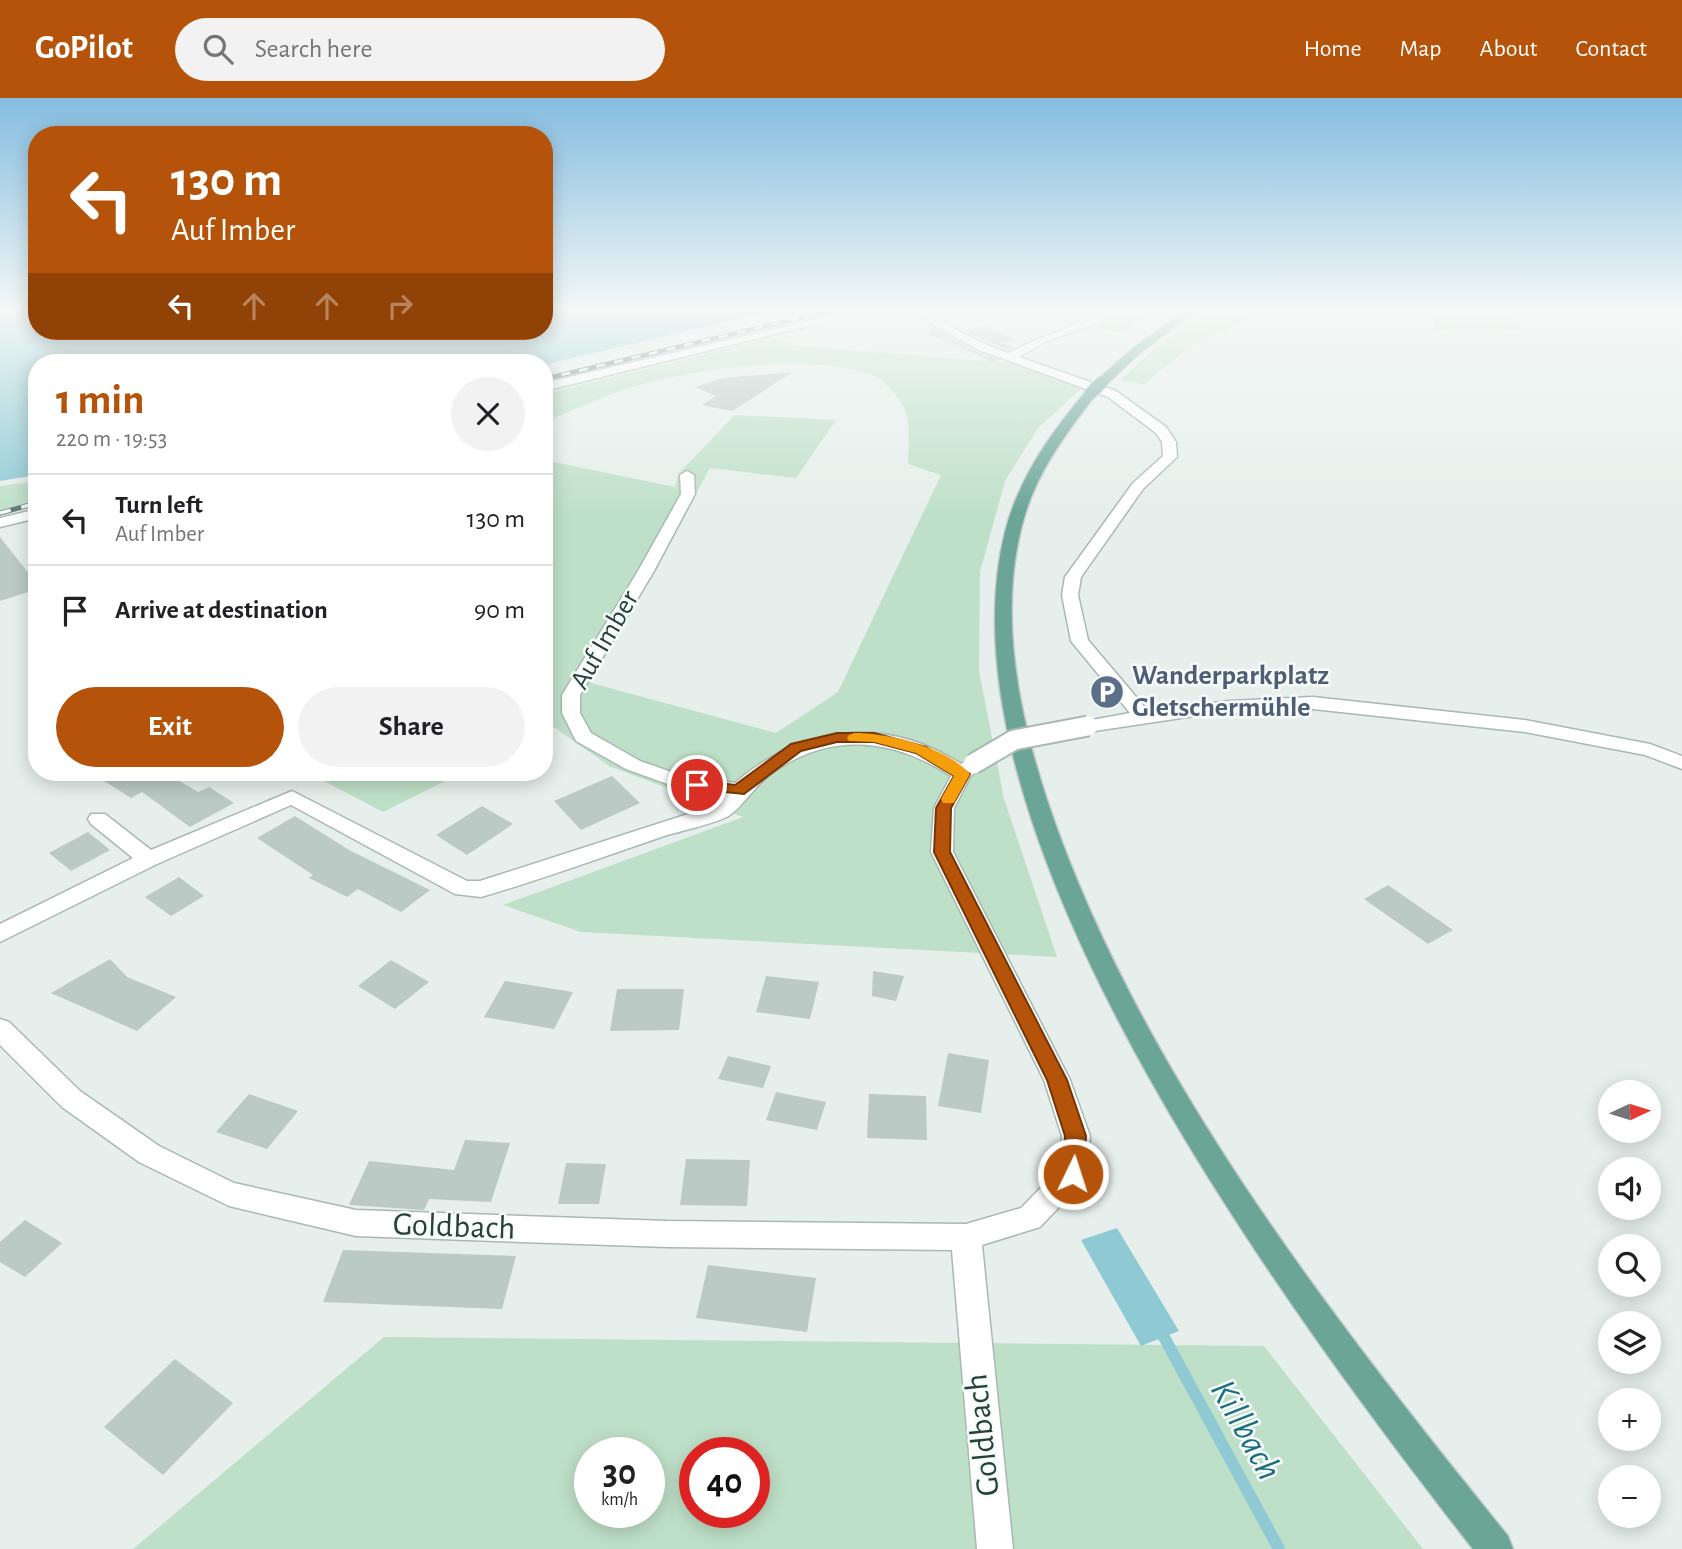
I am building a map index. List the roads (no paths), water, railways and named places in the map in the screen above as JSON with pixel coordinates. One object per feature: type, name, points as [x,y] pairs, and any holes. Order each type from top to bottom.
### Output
[{"type":"main road","points":[[1106,379],[1091,393],[1041,457],[1016,520],[1008,556],[1004,631],[1010,693],[1022,750],[1041,815],[1069,889],[1107,973],[1159,1070],[1227,1182],[1324,1324],[1429,1467],[1496,1549]]},
{"type":"street","points":[[553,385],[579,379]]},
{"type":"street","points":[[1070,379],[1112,394],[1161,430],[1169,442],[1170,457],[1138,486],[1073,577],[1070,595],[1080,641],[1143,717]]},
{"type":"street","name":"Auf Imber","points":[[687,475],[688,494],[646,571],[571,695],[571,713],[583,737],[633,765],[680,782],[738,790]]},
{"type":"street","points":[[0,523],[28,515]]},
{"type":"street","points":[[0,934],[149,859],[292,797],[463,888],[481,889],[723,810],[738,790],[796,748],[837,738],[874,738],[921,750],[968,769],[1014,740],[1143,717],[1280,703],[1313,703],[1525,726],[1650,750],[1682,763]]},
{"type":"street","name":"Goldbach","points":[[0,1028],[71,1099],[149,1154],[229,1194],[356,1223],[667,1234],[966,1237],[1030,1218],[1073,1174],[1076,1136],[1057,1080],[942,852],[944,808],[968,769]]},
{"type":"street","points":[[98,819],[149,859]]},
{"type":"street","name":"Goldbach","points":[[966,1237],[995,1549]]},
{"type":"water","points":[[0,379],[28,379],[28,476],[0,481]]},
{"type":"water","points":[[1117,1228],[1179,1331],[1141,1346],[1081,1240]]},
{"type":"waterway","name":"Killbach","points":[[1164,1337],[1279,1549]]},
{"type":"railway","points":[[0,513],[28,505]]},
{"type":"place","name":"Wanderparkplatz Gletschermühle","points":[[1107,692]]}]
